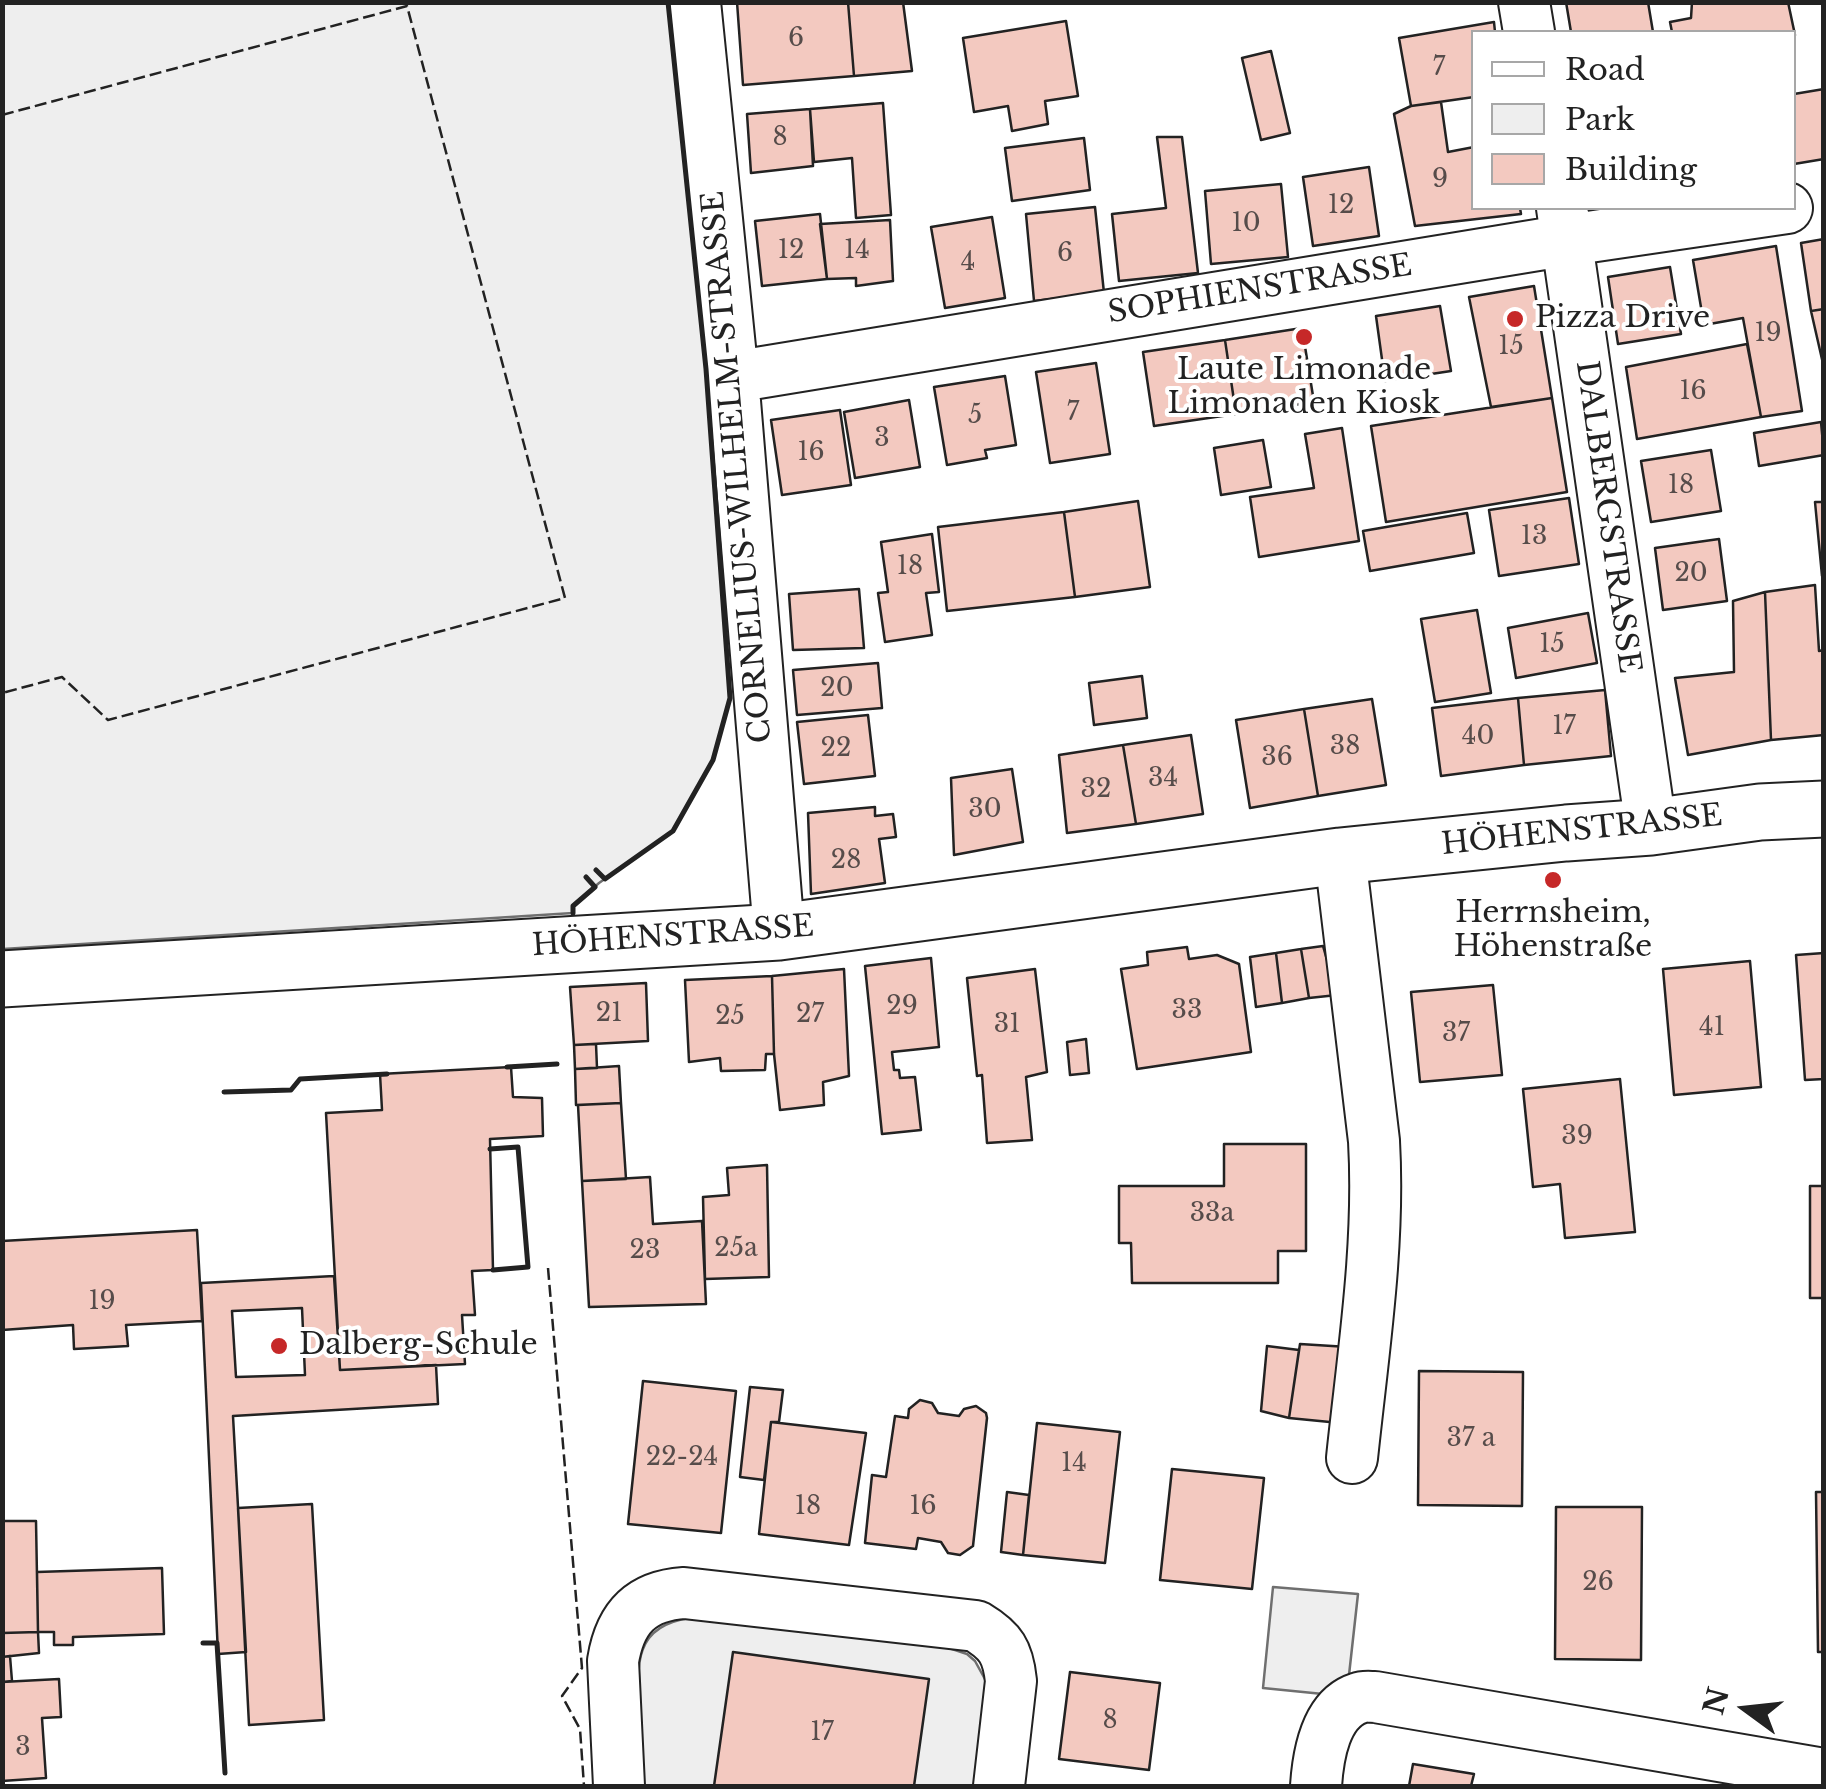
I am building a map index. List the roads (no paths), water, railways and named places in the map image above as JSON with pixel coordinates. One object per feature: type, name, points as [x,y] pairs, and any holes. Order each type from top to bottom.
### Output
[{"type":"main road","name":"HÖHENSTRASSE","points":[[2,979],[779,932],[1340,856],[1760,812],[1824,809]]},
{"type":"street","name":"CORNELIUS-WILHELM-STRASSE","points":[[694,2],[733,376],[779,932]]},
{"type":"street","points":[[1524,2],[1529,30]]},
{"type":"street","name":"SOPHIENSTRASSE","points":[[1796,206],[1824,202]]},
{"type":"street","name":"SOPHIENSTRASSE","points":[[733,376],[1565,224],[1750,210]]},
{"type":"street","name":"DALBERGSTRASSE","points":[[1565,224],[1651,826]]},
{"type":"street","points":[[1340,856],[1376,1174],[1352,1458]]},
{"type":"street","points":[[619,1786],[613,1661],[616,1641],[636,1610],[667,1594],[684,1593],[976,1626],[1003,1648],[1009,1664],[1011,1681],[1000,1786]]},
{"type":"street","points":[[1316,1786],[1327,1732],[1334,1718],[1358,1698],[1375,1697],[1824,1774]]},
{"type":"place","name":"Pizza Drive","points":[[1515,319]]},
{"type":"place","name":"Laute Limonade Limonaden Kiosk","points":[[1304,337]]},
{"type":"place","name":"Herrnsheim, Höhenstraße","points":[[1553,880]]},
{"type":"place","name":"Dalberg-Schule","points":[[279,1346]]}]
